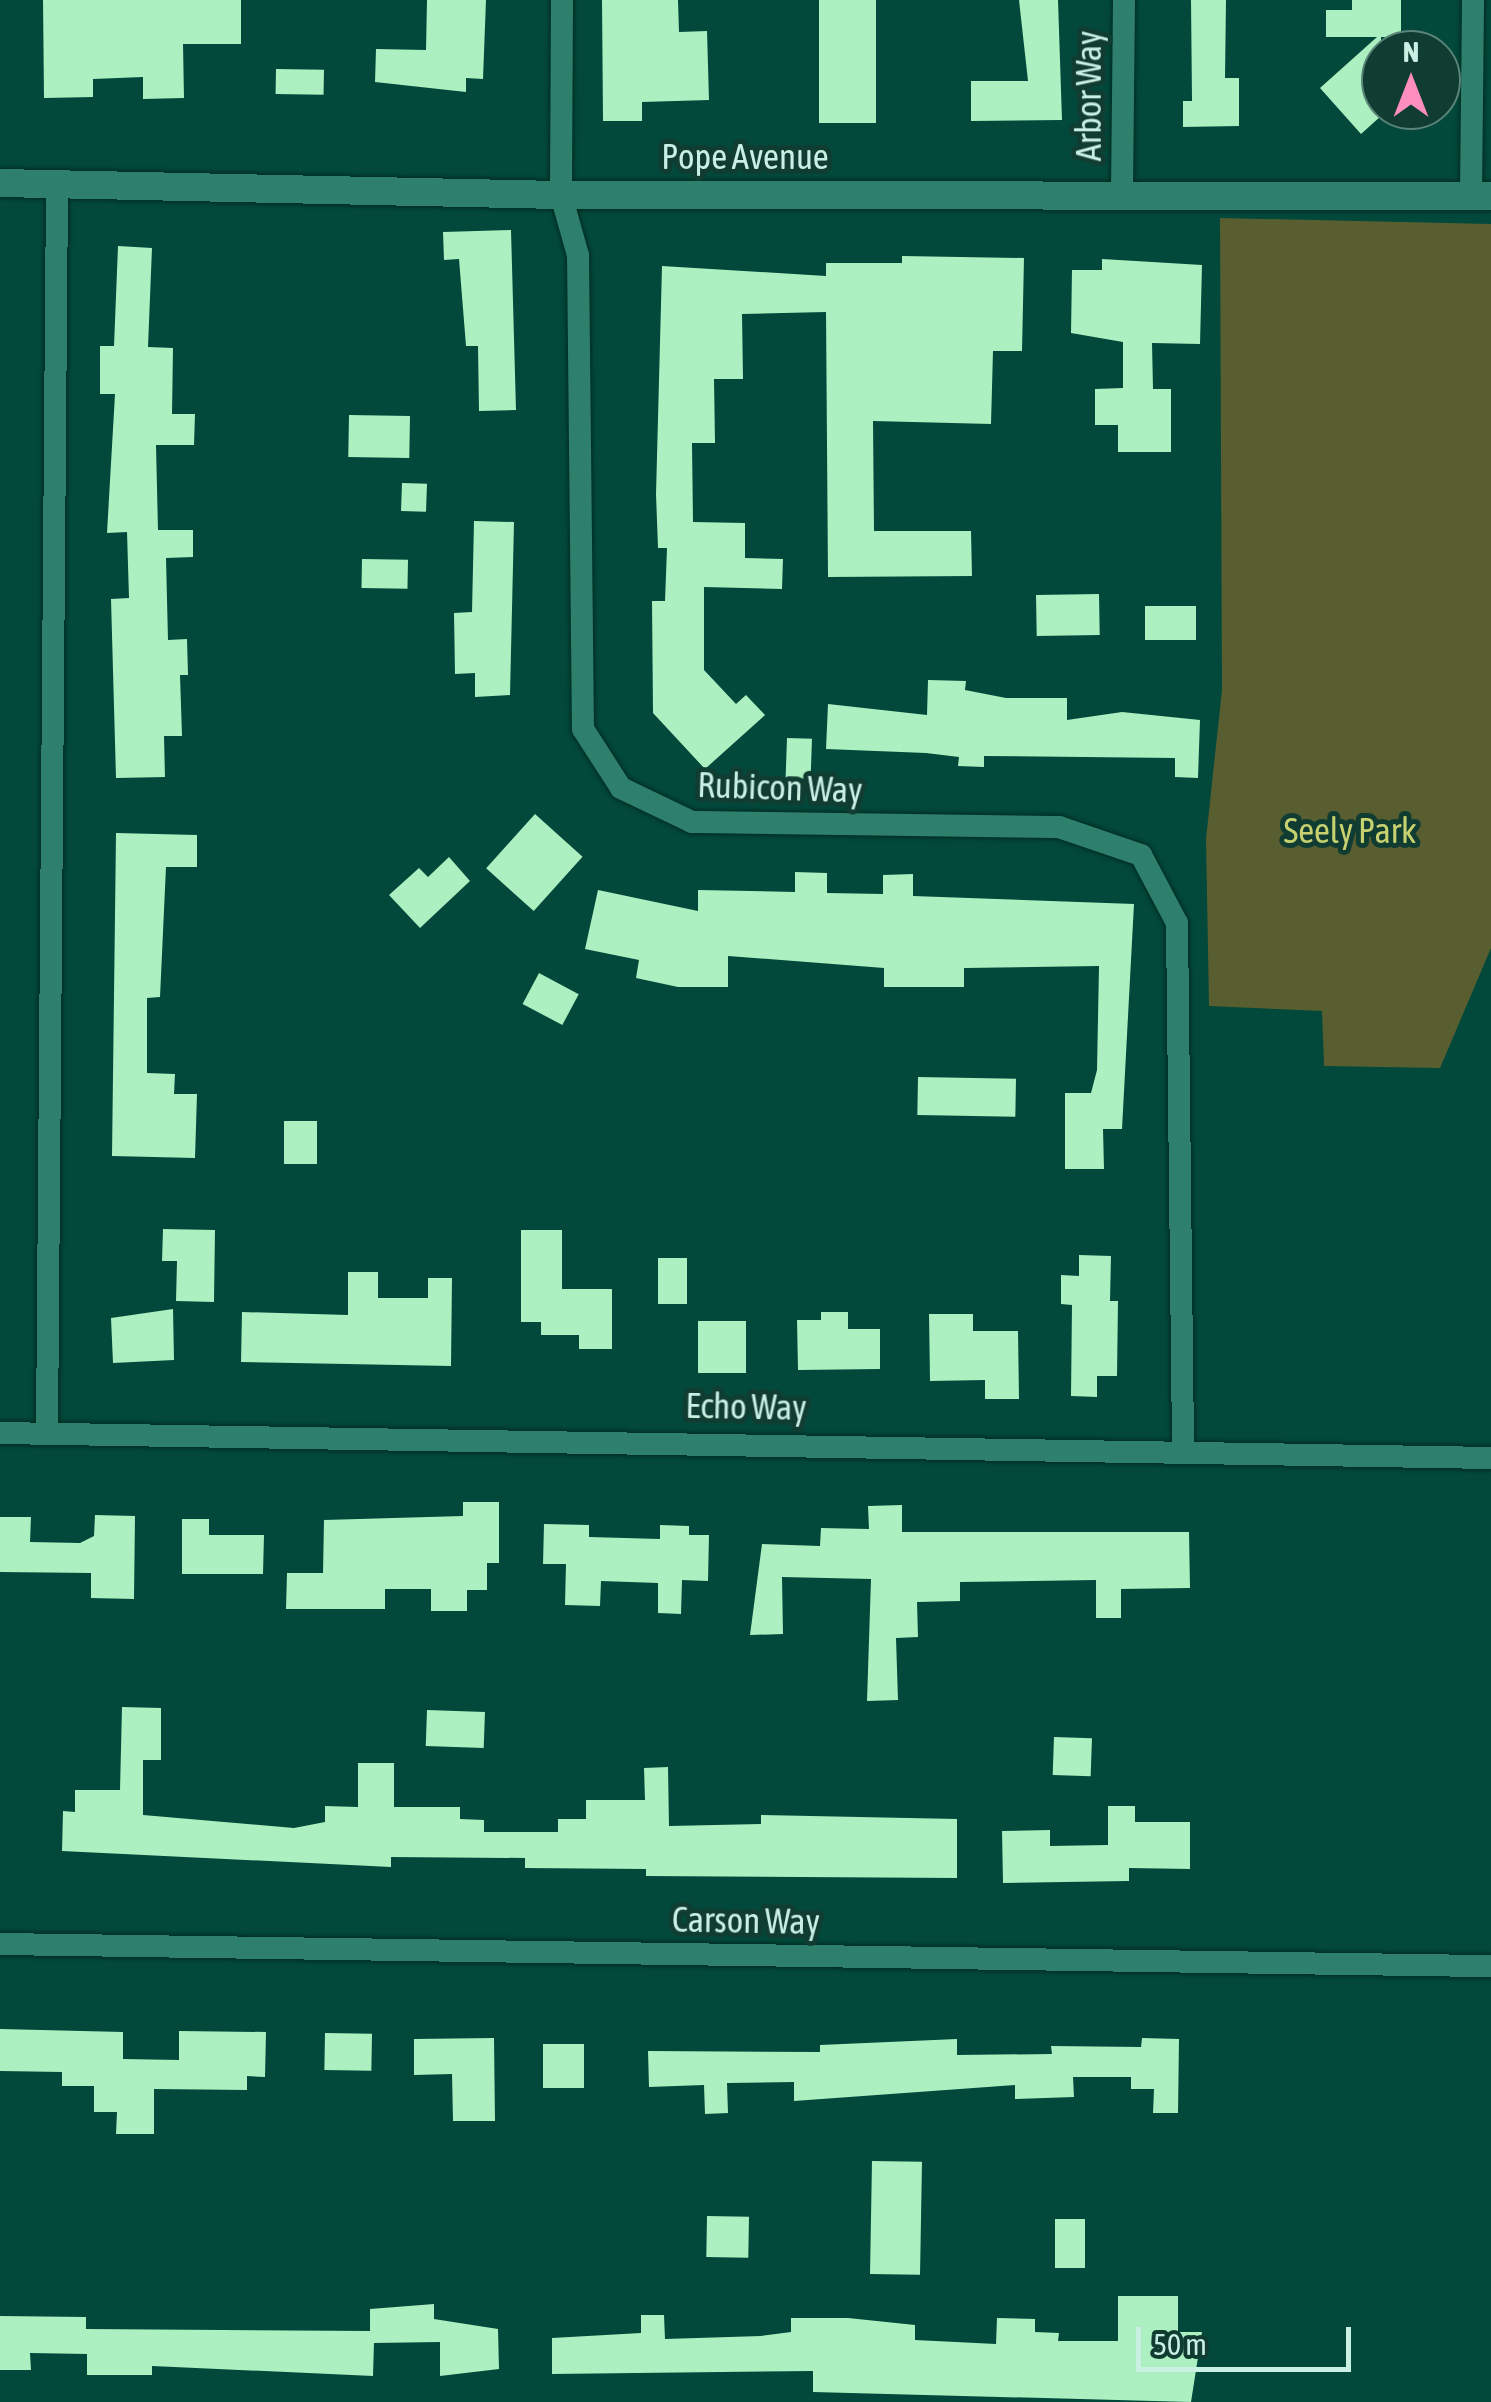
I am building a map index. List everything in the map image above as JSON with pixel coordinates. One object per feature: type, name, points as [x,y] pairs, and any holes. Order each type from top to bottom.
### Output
[{"type":"street","name":"Rubicon Way","points":[[562,0],[561,195],[578,255],[583,729],[610,778],[657,812],[692,822],[1060,827],[1141,855],[1164,886],[1177,922],[1183,1446]]},
{"type":"street","name":"Arbor Way","points":[[1122,192],[1124,0]]},
{"type":"street","points":[[1473,0],[1481,195]]},
{"type":"street","name":"Pope Avenue","points":[[0,183],[561,195],[1481,195]]},
{"type":"street","points":[[47,1433],[57,184]]},
{"type":"street","name":"Echo Way","points":[[0,1433],[1183,1446],[1491,1458]]},
{"type":"street","name":"Carson Way","points":[[0,1944],[1491,1966]]},
{"type":"green space","name":"Seely Park","points":[[1220,218],[1491,224],[1491,948],[1440,1068],[1324,1066],[1322,1011],[1209,1006],[1206,839],[1222,690]]},
{"type":"building","points":[[43,0],[241,0],[241,44],[183,44],[184,98],[143,99],[143,77],[93,79],[93,97],[44,98]]},
{"type":"building","points":[[427,0],[486,0],[483,79],[466,78],[466,92],[375,82],[376,49],[426,50]]},
{"type":"building","points":[[602,0],[678,0],[679,32],[707,31],[709,100],[642,102],[642,121],[603,121]]},
{"type":"building","points":[[819,0],[876,0],[876,123],[819,123]]},
{"type":"building","points":[[1019,0],[1058,0],[1062,120],[971,121],[971,81],[1028,81]]},
{"type":"building","points":[[1191,0],[1226,0],[1225,78],[1239,78],[1239,126],[1183,127],[1183,101],[1192,101]]},
{"type":"building","points":[[1352,0],[1401,0],[1401,30],[1361,30],[1361,37],[1326,37],[1326,10],[1352,10]]},
{"type":"building","points":[[1361,51],[1361,130],[1365,130],[1361,134],[1320,88]]},
{"type":"building","points":[[276,69],[324,70],[324,95],[276,94]]},
{"type":"building","points":[[511,230],[516,410],[479,411],[478,346],[466,346],[459,259],[444,260],[443,232]]},
{"type":"building","points":[[118,246],[152,248],[148,347],[173,348],[172,414],[195,414],[194,445],[156,445],[158,530],[193,530],[193,557],[166,558],[168,640],[187,639],[188,675],[180,675],[182,736],[164,736],[165,777],[116,778],[111,599],[129,598],[127,532],[107,533],[115,394],[100,394],[100,346],[114,346]]},
{"type":"building","points":[[902,256],[1024,258],[1022,351],[993,351],[991,424],[873,421],[874,531],[971,531],[972,576],[828,577],[826,312],[742,314],[743,379],[714,379],[715,443],[692,443],[693,522],[745,523],[745,558],[783,559],[782,589],[704,587],[704,670],[736,704],[746,695],[765,715],[705,769],[653,713],[652,601],[665,601],[667,548],[658,548],[656,494],[662,266],[826,276],[826,263],[902,263]]},
{"type":"building","points":[[1102,259],[1202,265],[1200,344],[1152,343],[1153,389],[1171,389],[1171,452],[1118,452],[1118,425],[1095,425],[1095,389],[1123,388],[1123,342],[1071,333],[1072,270],[1102,270]]},
{"type":"building","points":[[349,415],[410,416],[409,458],[348,457]]},
{"type":"building","points":[[402,483],[427,484],[426,512],[401,511]]},
{"type":"building","points":[[474,521],[514,522],[510,695],[475,697],[475,673],[455,674],[454,613],[472,612]]},
{"type":"building","points":[[362,559],[408,560],[407,589],[361,588]]},
{"type":"building","points":[[1099,594],[1100,635],[1037,636],[1036,595]]},
{"type":"building","points":[[1145,606],[1196,606],[1196,640],[1145,640]]},
{"type":"building","points":[[928,680],[966,681],[965,690],[1006,698],[1067,698],[1067,720],[1122,712],[1200,720],[1198,778],[1175,777],[1175,758],[984,756],[984,767],[958,766],[959,757],[926,753],[826,749],[828,704],[927,715]]},
{"type":"building","points":[[787,738],[812,739],[811,779],[786,778]]},
{"type":"building","points":[[535,814],[583,857],[534,911],[486,868]]},
{"type":"building","points":[[116,833],[197,835],[197,867],[166,867],[160,997],[147,998],[147,1073],[175,1074],[174,1094],[197,1094],[195,1158],[112,1156]]},
{"type":"building","points":[[449,857],[470,881],[420,928],[389,895],[419,868],[428,877]]},
{"type":"building","points":[[795,872],[827,873],[827,893],[883,894],[883,875],[913,874],[913,896],[1134,904],[1122,1129],[1103,1129],[1104,1169],[1065,1169],[1065,1093],[1091,1093],[1097,1070],[1099,966],[964,968],[964,987],[884,987],[884,968],[728,956],[728,987],[678,987],[636,978],[639,960],[585,949],[598,890],[698,911],[698,890],[795,892]]},
{"type":"building","points":[[539,973],[579,994],[562,1025],[523,1004]]},
{"type":"building","points":[[918,1077],[1016,1079],[1015,1117],[917,1115]]},
{"type":"building","points":[[284,1121],[317,1121],[317,1164],[284,1164]]},
{"type":"building","points":[[163,1229],[215,1230],[214,1302],[176,1301],[177,1261],[162,1261]]},
{"type":"building","points":[[521,1230],[562,1230],[562,1289],[612,1289],[612,1349],[579,1349],[579,1335],[541,1335],[541,1322],[521,1322]]},
{"type":"building","points":[[1079,1255],[1111,1256],[1110,1301],[1118,1301],[1117,1376],[1097,1376],[1097,1397],[1071,1396],[1072,1305],[1061,1304],[1061,1275],[1079,1276]]},
{"type":"building","points":[[658,1258],[687,1258],[687,1304],[658,1304]]},
{"type":"building","points":[[348,1272],[378,1272],[378,1298],[428,1298],[428,1278],[452,1278],[451,1366],[241,1362],[242,1312],[348,1315]]},
{"type":"building","points":[[173,1309],[174,1360],[113,1363],[111,1318]]},
{"type":"building","points":[[821,1312],[848,1312],[848,1329],[880,1329],[880,1369],[798,1370],[797,1320],[821,1320]]},
{"type":"building","points":[[929,1314],[973,1314],[973,1331],[1018,1331],[1019,1399],[985,1399],[985,1380],[930,1381]]},
{"type":"building","points":[[698,1321],[746,1321],[746,1373],[698,1373]]},
{"type":"building","points":[[463,1502],[499,1502],[499,1563],[487,1563],[487,1590],[467,1590],[467,1611],[431,1611],[431,1589],[385,1589],[385,1609],[286,1609],[287,1573],[323,1573],[324,1520],[463,1516]]},
{"type":"building","points":[[902,1505],[902,1532],[1189,1532],[1190,1588],[1121,1589],[1121,1618],[1096,1618],[1096,1580],[960,1582],[960,1601],[917,1602],[918,1637],[896,1638],[898,1700],[867,1701],[871,1579],[782,1577],[783,1634],[750,1635],[762,1544],[820,1546],[821,1528],[869,1529],[868,1506]]},
{"type":"building","points":[[95,1515],[135,1516],[134,1599],[91,1598],[91,1573],[0,1572],[0,1517],[31,1517],[30,1542],[80,1543],[94,1536]]},
{"type":"building","points":[[182,1519],[209,1519],[209,1535],[264,1535],[263,1574],[182,1574]]},
{"type":"building","points":[[544,1524],[589,1525],[589,1537],[660,1539],[660,1525],[689,1526],[689,1535],[709,1535],[708,1581],[682,1580],[681,1614],[658,1613],[658,1583],[601,1581],[600,1606],[565,1605],[566,1564],[543,1564]]},
{"type":"building","points":[[122,1707],[161,1708],[161,1760],[143,1760],[143,1815],[294,1828],[325,1822],[325,1806],[358,1807],[358,1763],[394,1763],[394,1807],[460,1807],[460,1819],[484,1820],[484,1832],[558,1832],[558,1819],[586,1819],[586,1800],[645,1800],[644,1768],[668,1767],[669,1826],[761,1824],[761,1815],[957,1819],[957,1878],[646,1876],[646,1869],[525,1868],[525,1858],[391,1857],[391,1867],[62,1851],[63,1811],[75,1812],[75,1790],[120,1790]]},
{"type":"building","points":[[427,1710],[485,1712],[484,1748],[426,1746]]},
{"type":"building","points":[[1054,1737],[1092,1738],[1091,1776],[1053,1775]]},
{"type":"building","points":[[1108,1806],[1135,1806],[1135,1822],[1190,1822],[1190,1869],[1129,1868],[1129,1881],[1003,1883],[1002,1831],[1050,1830],[1050,1846],[1108,1845]]},
{"type":"building","points":[[0,2029],[123,2032],[123,2059],[179,2060],[179,2031],[266,2032],[265,2077],[247,2076],[247,2090],[154,2089],[154,2134],[116,2134],[117,2112],[94,2112],[94,2086],[62,2086],[62,2072],[0,2071]]},
{"type":"building","points":[[325,2033],[372,2034],[371,2071],[324,2070]]},
{"type":"building","points":[[494,2038],[495,2121],[453,2121],[452,2074],[414,2075],[414,2039]]},
{"type":"building","points":[[1142,2038],[1179,2039],[1178,2113],[1153,2113],[1154,2089],[1131,2089],[1131,2077],[1073,2077],[1074,2097],[1015,2099],[1015,2085],[794,2101],[794,2082],[727,2083],[728,2113],[705,2114],[704,2085],[649,2087],[648,2051],[820,2052],[820,2045],[957,2039],[957,2055],[1052,2054],[1051,2046],[1141,2047]]},
{"type":"building","points":[[543,2044],[584,2044],[584,2088],[543,2088]]},
{"type":"building","points":[[872,2161],[922,2162],[920,2275],[870,2274]]},
{"type":"building","points":[[707,2216],[749,2217],[748,2258],[706,2257]]},
{"type":"building","points":[[1055,2219],[1085,2219],[1085,2268],[1055,2268]]},
{"type":"building","points":[[1118,2296],[1178,2296],[1178,2332],[1202,2332],[1191,2402],[813,2392],[813,2371],[552,2374],[552,2338],[641,2333],[641,2315],[664,2315],[665,2339],[761,2336],[791,2332],[791,2318],[848,2318],[915,2325],[915,2340],[996,2344],[997,2318],[1035,2319],[1035,2332],[1059,2333],[1058,2341],[1118,2341]]},
{"type":"building","points":[[434,2304],[434,2319],[498,2329],[499,2369],[440,2376],[440,2342],[374,2343],[373,2376],[152,2366],[152,2375],[87,2375],[87,2354],[30,2353],[31,2370],[0,2370],[0,2316],[86,2317],[86,2329],[370,2331],[370,2309]]}]
